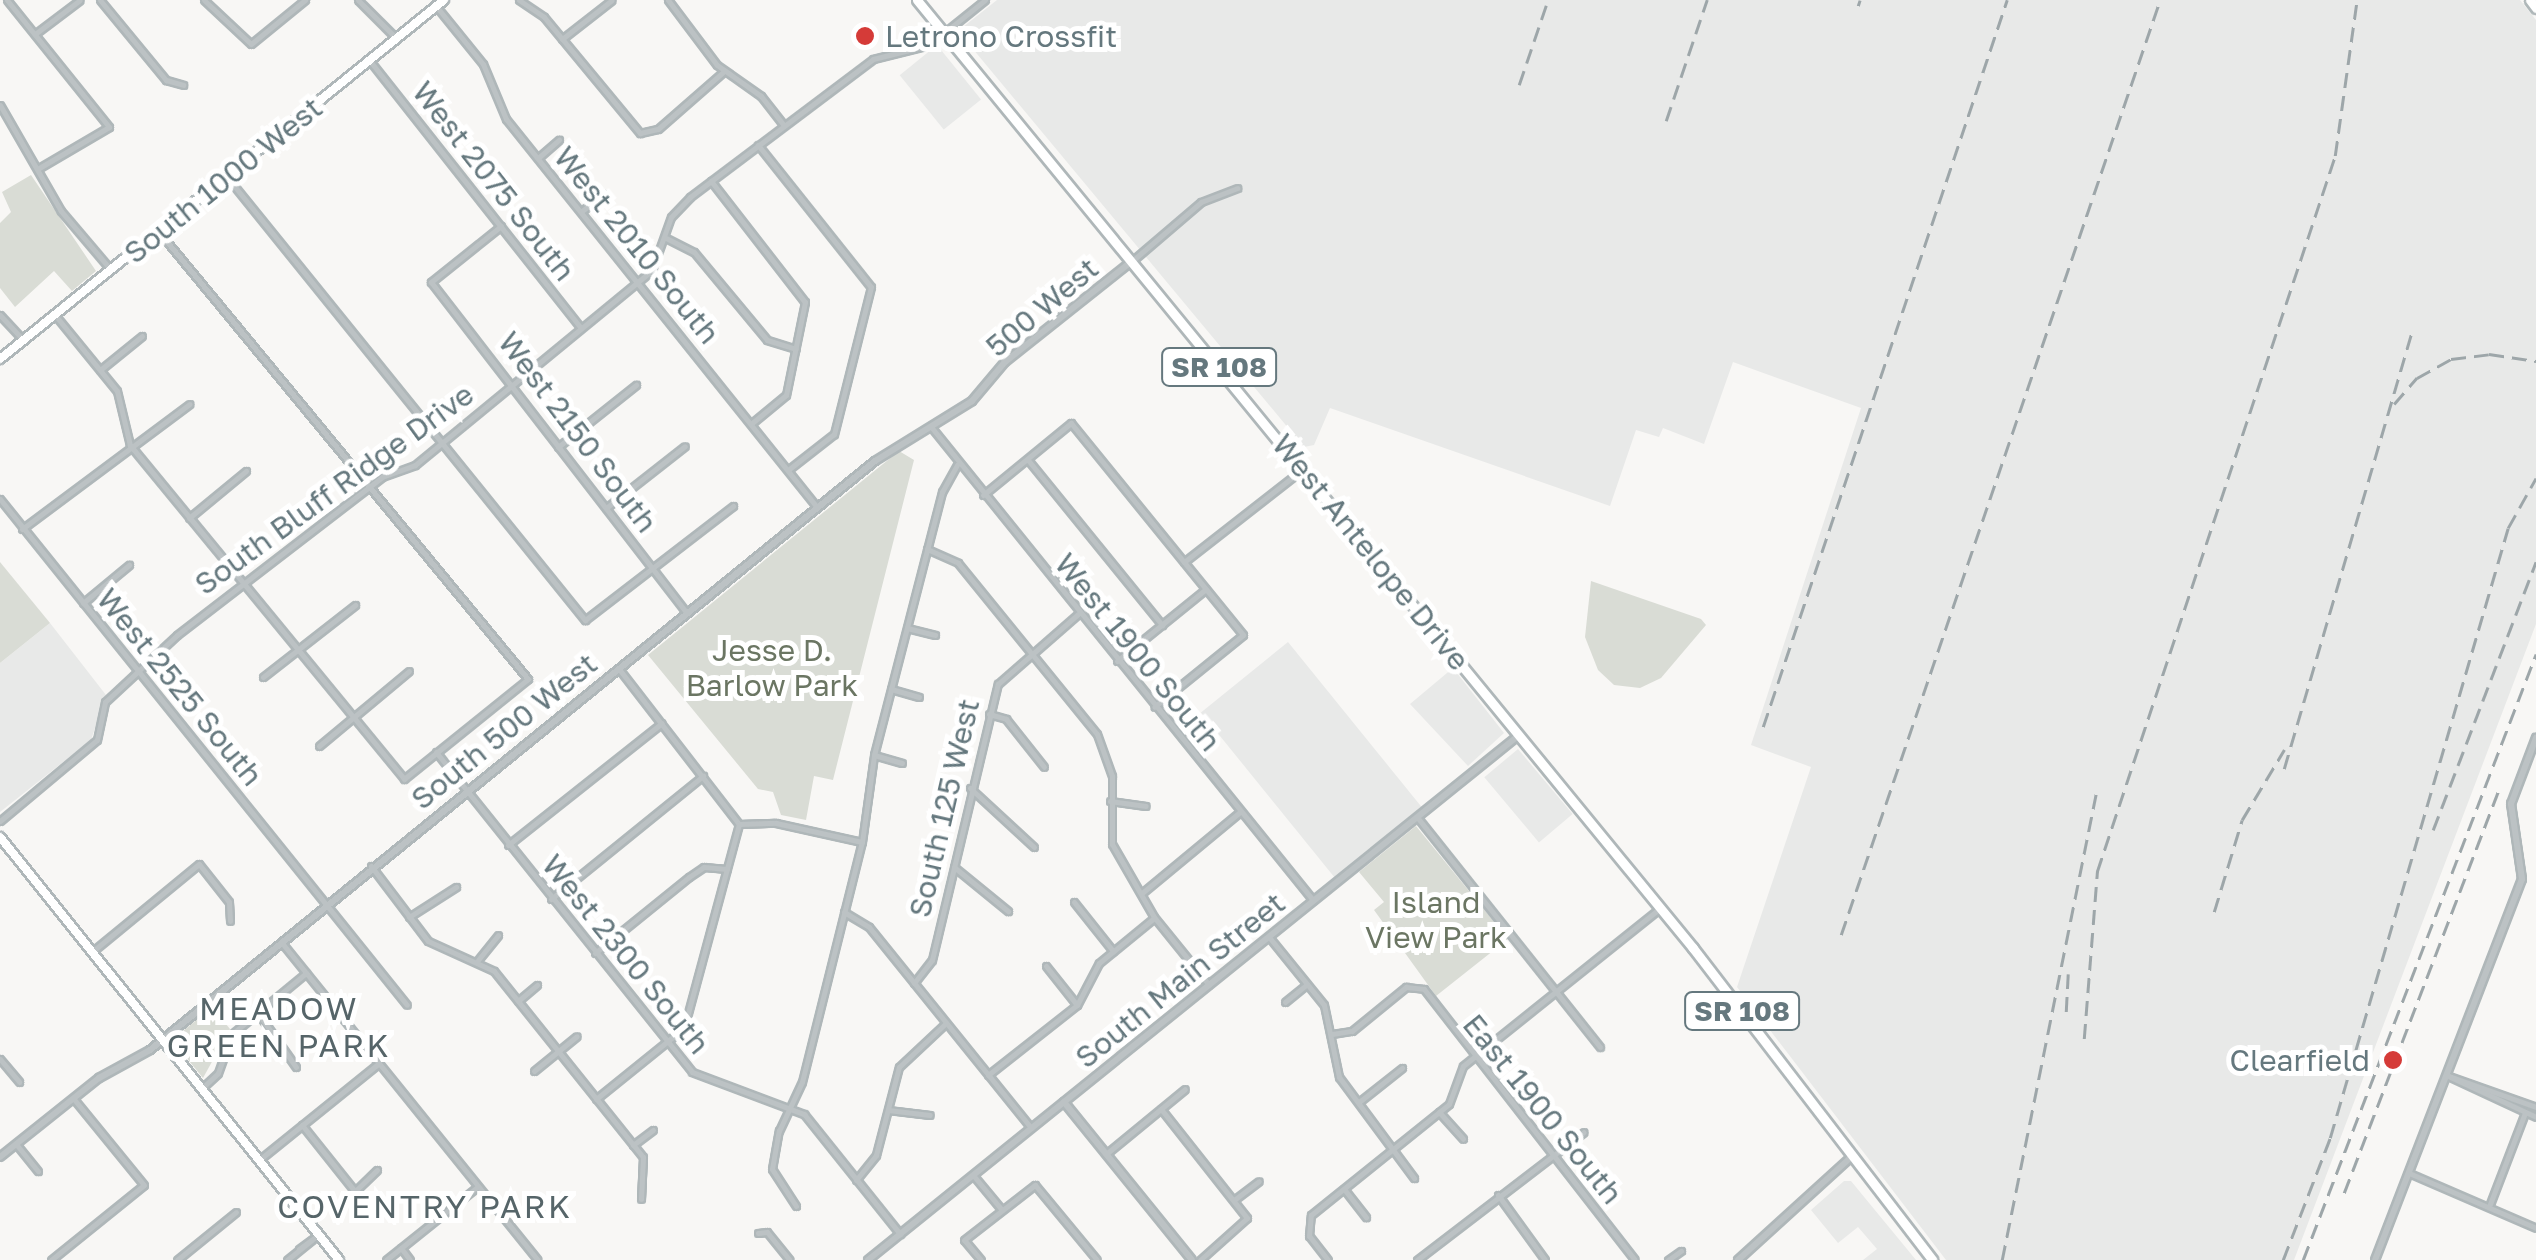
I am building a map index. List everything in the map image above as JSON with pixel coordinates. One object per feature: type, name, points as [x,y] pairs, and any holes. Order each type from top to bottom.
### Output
[{"type":"main road","name":"West Antelope Drive","points":[[917,0],[1520,734]]},
{"type":"main road","points":[[2530,0],[2536,8]]},
{"type":"main road","name":"South 1000 West","points":[[0,358],[440,3]]},
{"type":"main road","name":"SR 108","points":[[1520,734],[1932,1260]]},
{"type":"main road","points":[[0,838],[259,1160],[315,1237],[340,1260]]},
{"type":"street","points":[[8,0],[109,127],[39,168]]},
{"type":"street","points":[[35,34],[80,0]]},
{"type":"street","points":[[100,0],[166,80],[184,85]]},
{"type":"street","points":[[204,0],[251,44],[305,0]]},
{"type":"street","points":[[358,0],[397,39]]},
{"type":"street","points":[[562,39],[612,0]]},
{"type":"street","points":[[668,0],[723,72],[754,89],[784,124]]},
{"type":"street","name":"South Bluff Ridge Drive","points":[[0,821],[97,740],[104,702],[241,582],[367,490],[442,442],[638,282],[666,238],[675,211],[710,180],[873,59],[914,52],[985,0]]},
{"type":"street","points":[[524,1],[562,39],[642,133],[659,129],[723,72]]},
{"type":"street","name":"West 2010 South","points":[[440,3],[483,64],[497,107],[816,506]]},
{"type":"street","name":"West 2075 South","points":[[370,61],[581,328]]},
{"type":"street","points":[[0,105],[61,211],[111,270]]},
{"type":"street","points":[[538,158],[559,140]]},
{"type":"street","points":[[758,145],[871,287],[834,434],[788,470]]},
{"type":"street","points":[[227,177],[584,620],[732,506]]},
{"type":"street","points":[[710,180],[805,302],[784,400],[752,423]]},
{"type":"street","name":"500 West","points":[[874,461],[932,428],[1200,202],[1237,188]]},
{"type":"street","points":[[581,211],[603,194]]},
{"type":"street","name":"West 2150 South","points":[[501,226],[431,282],[686,612]]},
{"type":"street","points":[[54,314],[117,391],[130,445],[404,780],[528,678],[367,490],[159,232]]},
{"type":"street","points":[[666,238],[694,252],[767,340],[796,349]]},
{"type":"street","points":[[0,315],[23,340]]},
{"type":"street","points":[[100,370],[142,336]]},
{"type":"street","points":[[558,447],[636,385]]},
{"type":"street","points":[[22,529],[190,404]]},
{"type":"street","points":[[982,496],[1072,423],[1243,635],[1154,707]]},
{"type":"street","name":"West 1900 South","points":[[932,428],[957,465],[1313,901]]},
{"type":"street","points":[[606,508],[684,446]]},
{"type":"street","points":[[1028,460],[1162,625]]},
{"type":"street","name":"South 500 West","points":[[0,1157],[73,1098],[162,1039],[326,902],[874,461]]},
{"type":"street","points":[[796,1206],[772,1169],[862,842],[874,755],[927,549],[957,465]]},
{"type":"street","points":[[1184,562],[1303,469]]},
{"type":"street","points":[[188,518],[246,471]]},
{"type":"street","name":"West 2525 South","points":[[0,499],[408,1005]]},
{"type":"street","points":[[927,549],[958,563],[1097,734],[1112,776],[1112,844],[1154,918],[1209,985]]},
{"type":"street","points":[[83,603],[129,565]]},
{"type":"street","points":[[1116,661],[1206,590]]},
{"type":"street","points":[[263,676],[356,606]]},
{"type":"street","name":"South 125 West","points":[[914,983],[932,960],[970,788],[1003,674],[1078,614]]},
{"type":"street","points":[[907,628],[935,635]]},
{"type":"street","points":[[596,1099],[667,1042],[690,1013],[739,824],[619,669]]},
{"type":"street","points":[[319,746],[409,671]]},
{"type":"street","points":[[892,689],[919,697]]},
{"type":"street","points":[[989,714],[1006,720],[1044,767]]},
{"type":"street","points":[[508,846],[662,724]]},
{"type":"street","name":"South Main Street","points":[[868,1260],[1520,734]]},
{"type":"street","points":[[2375,1260],[2523,873],[2511,804],[2536,738]]},
{"type":"street","name":"West 2300 South","points":[[436,752],[667,1042],[711,1083],[791,1105]]},
{"type":"street","points":[[874,755],[902,763]]},
{"type":"street","points":[[551,899],[704,776]]},
{"type":"street","points":[[970,788],[1034,847]]},
{"type":"street","points":[[1110,801],[1146,806]]},
{"type":"street","points":[[1142,894],[1240,812]]},
{"type":"street","points":[[1417,818],[1600,1047]]},
{"type":"street","points":[[739,824],[776,823],[862,842]]},
{"type":"street","points":[[94,952],[198,864],[229,902],[230,921]]},
{"type":"street","points":[[371,866],[438,949],[478,960],[518,1001],[633,1146],[647,1176],[641,1199]]},
{"type":"street","points":[[596,953],[704,867],[728,869]]},
{"type":"street","points":[[954,868],[1008,911]]},
{"type":"street","points":[[409,916],[456,886]]},
{"type":"street","points":[[1074,902],[1114,952]]},
{"type":"street","points":[[1328,1260],[1306,1226],[1344,1189],[1440,1112],[1472,1058],[1660,908]]},
{"type":"street","points":[[844,912],[869,927],[1031,1128]]},
{"type":"street","points":[[988,1075],[1077,1005],[1114,952],[1154,918]]},
{"type":"street","points":[[478,960],[498,936]]},
{"type":"street","points":[[1269,937],[1328,1012],[1334,1065],[1396,1146],[1414,1178]]},
{"type":"street","points":[[280,941],[538,1260]]},
{"type":"street","points":[[1046,966],[1077,1005]]},
{"type":"street","points":[[201,1089],[221,1067],[228,1040],[306,974]]},
{"type":"street","points":[[1284,1002],[1307,984]]},
{"type":"street","name":"East 1900 South","points":[[1332,1034],[1352,1031],[1417,984],[1635,1260]]},
{"type":"street","points":[[518,1001],[537,985]]},
{"type":"street","points":[[258,1013],[296,1067]]},
{"type":"street","points":[[856,1180],[876,1154],[906,1056],[946,1024]]},
{"type":"street","points":[[534,1072],[576,1036]]},
{"type":"street","points":[[0,1059],[19,1082]]},
{"type":"street","points":[[259,1160],[379,1062]]},
{"type":"street","points":[[1359,1102],[1402,1068]]},
{"type":"street","points":[[2446,1076],[2536,1108]]},
{"type":"street","points":[[2446,1076],[2536,1117]]},
{"type":"street","points":[[1106,1154],[1185,1089]]},
{"type":"street","points":[[51,1260],[144,1185],[73,1098]]},
{"type":"street","points":[[1064,1102],[1192,1260]]},
{"type":"street","points":[[791,1105],[900,1234]]},
{"type":"street","points":[[1161,1109],[1247,1218],[1200,1260]]},
{"type":"street","points":[[888,1110],[930,1115]]},
{"type":"street","points":[[1440,1112],[1463,1139]]},
{"type":"street","points":[[2489,1204],[2525,1113]]},
{"type":"street","points":[[302,1125],[352,1189]]},
{"type":"street","points":[[633,1146],[652,1130]]},
{"type":"street","points":[[1417,1260],[1549,1154],[1584,1132]]},
{"type":"street","points":[[16,1144],[38,1171]]},
{"type":"street","points":[[1738,1260],[1850,1158]]},
{"type":"street","points":[[348,1197],[352,1189],[377,1170]]},
{"type":"street","points":[[2409,1173],[2489,1204],[2536,1228]]},
{"type":"street","points":[[974,1175],[1002,1210]]},
{"type":"street","points":[[1234,1200],[1259,1180]]},
{"type":"street","points":[[980,1260],[964,1240],[1035,1184],[1097,1260]]},
{"type":"street","points":[[386,1260],[478,1186]]},
{"type":"street","points":[[1344,1189],[1366,1217]]},
{"type":"street","points":[[1498,1195],[1545,1260]]},
{"type":"street","points":[[179,1259],[236,1212]]},
{"type":"street","points":[[758,1233],[768,1232],[790,1260]]},
{"type":"street","points":[[287,1260],[315,1237]]},
{"type":"street","points":[[401,1248],[410,1260]]},
{"type":"street","points":[[1668,1260],[1681,1252]]},
{"type":"shaded area","points":[[997,0],[2520,0],[2536,20],[2536,624],[2294,1260],[1946,1260],[1737,987],[1811,767],[1751,745],[1861,408],[1733,362],[1704,444],[1663,428],[1659,437],[1636,430],[1610,506],[1330,408],[1314,445],[1304,447],[958,31]]},
{"type":"shaded area","points":[[937,45],[981,99],[944,130],[900,75]]},
{"type":"shaded area","points":[[50,623],[106,695],[91,740],[0,812],[0,663]]},
{"type":"shaded area","points":[[1288,642],[1421,807],[1334,877],[1201,712]]},
{"type":"shaded area","points":[[1453,668],[1504,733],[1468,766],[1410,704]]},
{"type":"shaded area","points":[[1518,749],[1573,814],[1539,842],[1484,777]]},
{"type":"shaded area","points":[[1844,1181],[1851,1181],[1916,1260],[1863,1260],[1877,1249],[1858,1227],[1838,1243],[1811,1210]]},
{"type":"green space","points":[[31,175],[96,271],[72,291],[54,271],[15,307],[0,288],[0,223],[11,212],[2,192]]},
{"type":"green space","name":"Jesse D. Barlow Park","points":[[899,451],[914,460],[833,780],[814,776],[806,820],[781,815],[773,792],[758,789],[648,655]]},
{"type":"green space","points":[[0,562],[50,623],[0,663]]},
{"type":"green space","points":[[1591,581],[1701,619],[1706,625],[1661,678],[1640,688],[1614,685],[1598,670],[1585,637]]},
{"type":"green space","name":"Island View Park","points":[[1416,826],[1508,939],[1436,996],[1374,910],[1384,902],[1359,872]]},
{"type":"green space","points":[[212,1007],[230,1029],[203,1078],[172,1040]]},
{"type":"railway","points":[[1519,85],[1548,0]]},
{"type":"railway","points":[[1666,121],[1707,0]]},
{"type":"railway","points":[[1858,6],[1860,0]]},
{"type":"railway","points":[[1763,727],[2007,0]]},
{"type":"railway","points":[[1841,935],[2160,0]]},
{"type":"railway","points":[[2084,1039],[2097,872],[2335,156],[2357,0]]},
{"type":"railway","points":[[2284,769],[2412,331]]},
{"type":"railway","points":[[2394,404],[2417,378],[2451,359],[2489,354],[2536,361]]},
{"type":"railway","points":[[2283,1260],[2330,1138],[2508,528],[2536,478]]},
{"type":"railway","points":[[2433,830],[2536,562]]},
{"type":"railway","points":[[2303,1260],[2536,654]]},
{"type":"railway","points":[[2214,912],[2242,820],[2284,750]]},
{"type":"railway","points":[[2002,1260],[2097,787]]},
{"type":"railway","points":[[2344,1193],[2498,792]]},
{"type":"railway","points":[[2066,1012],[2068,974]]},
{"type":"place","name":"Letrono Crossfit","points":[[865,36]]},
{"type":"place","name":"Clearfield","points":[[2393,1060]]},
{"type":"district","name":"MEADOW GREEN PARK","points":[[279,1028]]},
{"type":"district","name":"COVENTRY PARK","points":[[425,1206]]}]
